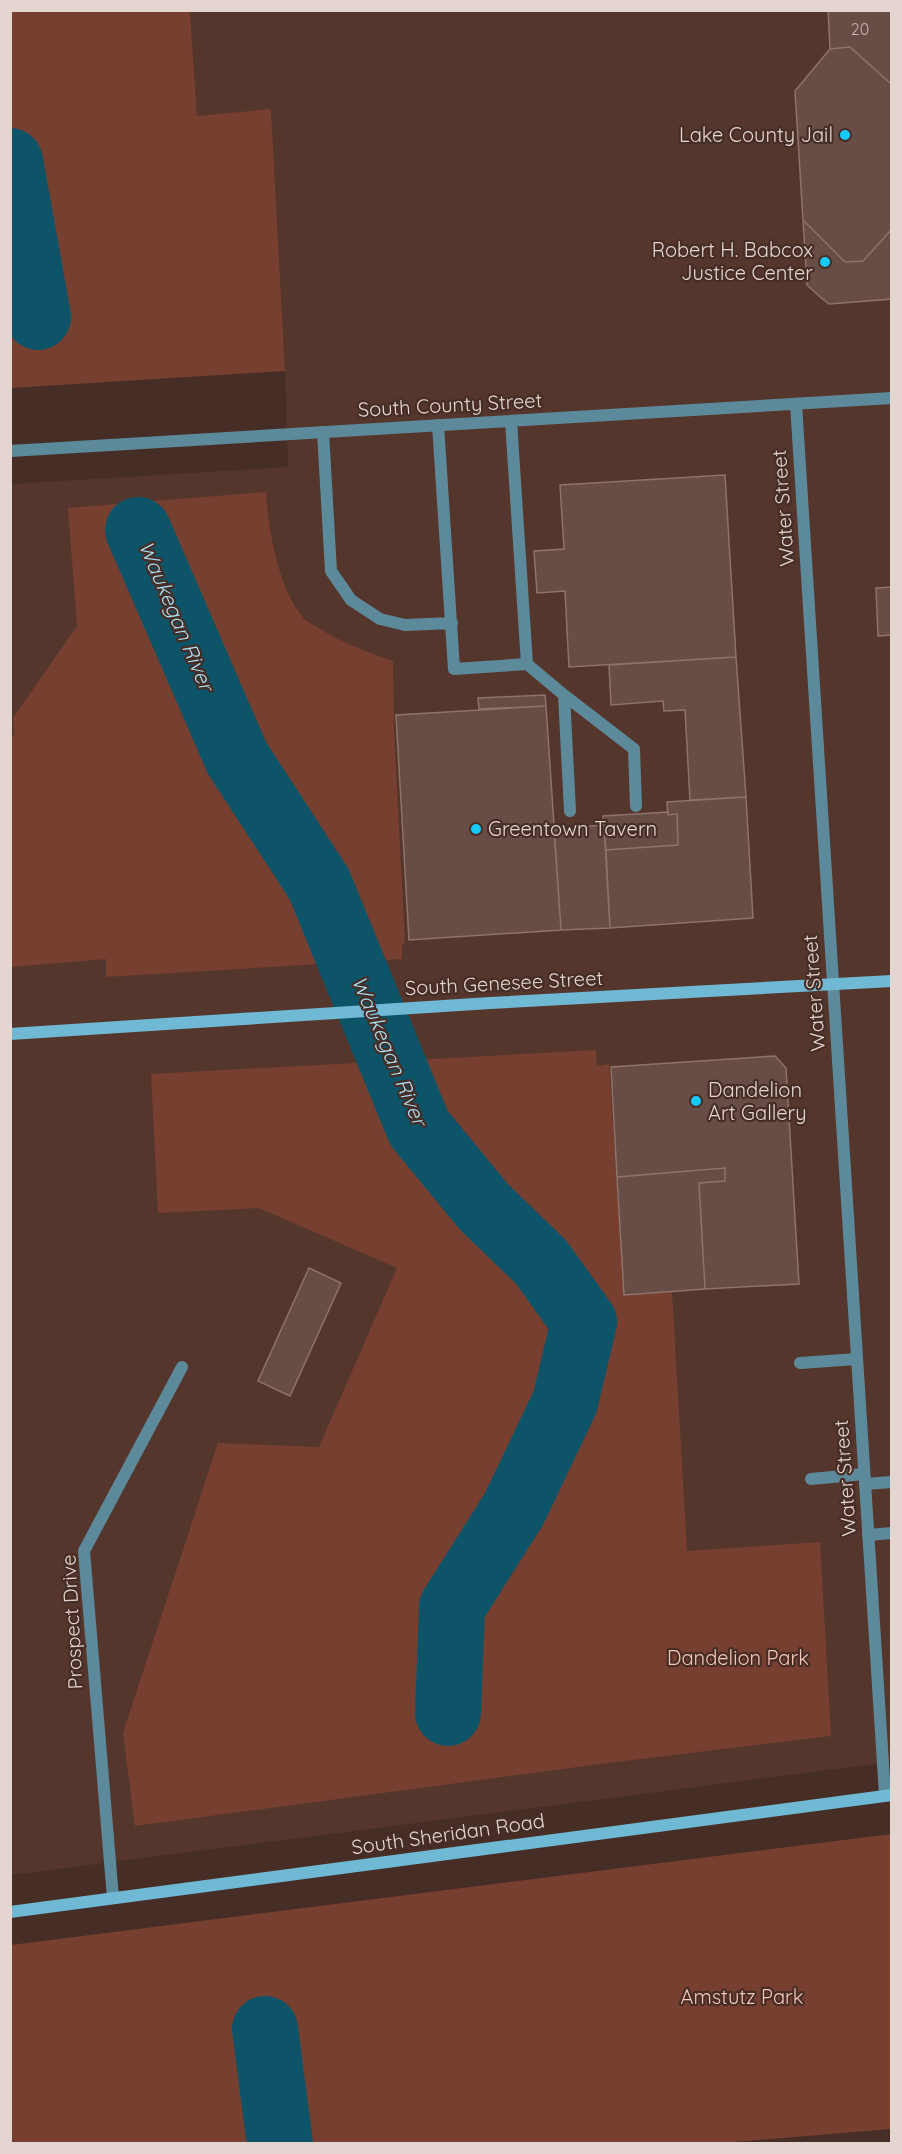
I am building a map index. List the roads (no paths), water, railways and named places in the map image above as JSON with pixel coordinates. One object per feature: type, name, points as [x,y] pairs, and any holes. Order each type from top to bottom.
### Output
[{"type":"street","name":"South County Street","points":[[10,451],[891,398]]},
{"type":"street","name":"Water Street","points":[[796,404],[856,1359],[888,1795]]},
{"type":"street","points":[[512,421],[526,664]]},
{"type":"street","points":[[438,425],[452,623],[453,669],[526,664],[634,749],[636,806]]},
{"type":"street","points":[[323,432],[331,571],[351,600],[380,619],[405,625],[452,623]]},
{"type":"street","points":[[564,695],[570,811]]},
{"type":"street","name":"South Genesee Street","points":[[10,1034],[490,1003],[891,981]]},
{"type":"street","points":[[800,1363],[856,1359]]},
{"type":"street","name":"Prospect Drive","points":[[113,1899],[84,1551],[182,1367]]},
{"type":"street","points":[[811,1479],[864,1479],[891,1482]]},
{"type":"street","points":[[868,1535],[891,1533]]},
{"type":"street","name":"South Sheridan Road","points":[[10,1912],[888,1795]]},
{"type":"waterway","name":"Waukegan River","points":[[10,161],[38,317]]},
{"type":"waterway","name":"Waukegan River","points":[[138,530],[237,758],[319,884],[419,1128],[484,1207],[541,1262],[584,1322],[565,1402],[514,1509],[452,1607],[448,1713]]},
{"type":"waterway","name":"Waukegan River","points":[[265,2029],[280,2144]]},
{"type":"place","name":"Lake County Jail","points":[[845,135]]},
{"type":"place","name":"Robert H. Babcox Justice Center","points":[[825,262]]},
{"type":"place","name":"Greentown Tavern","points":[[476,829]]},
{"type":"place","name":"Dandelion Art Gallery","points":[[696,1101]]},
{"type":"park label","name":"Dandelion Park","points":[[738,1658]]},
{"type":"park label","name":"Amstutz Park","points":[[742,1997]]}]
